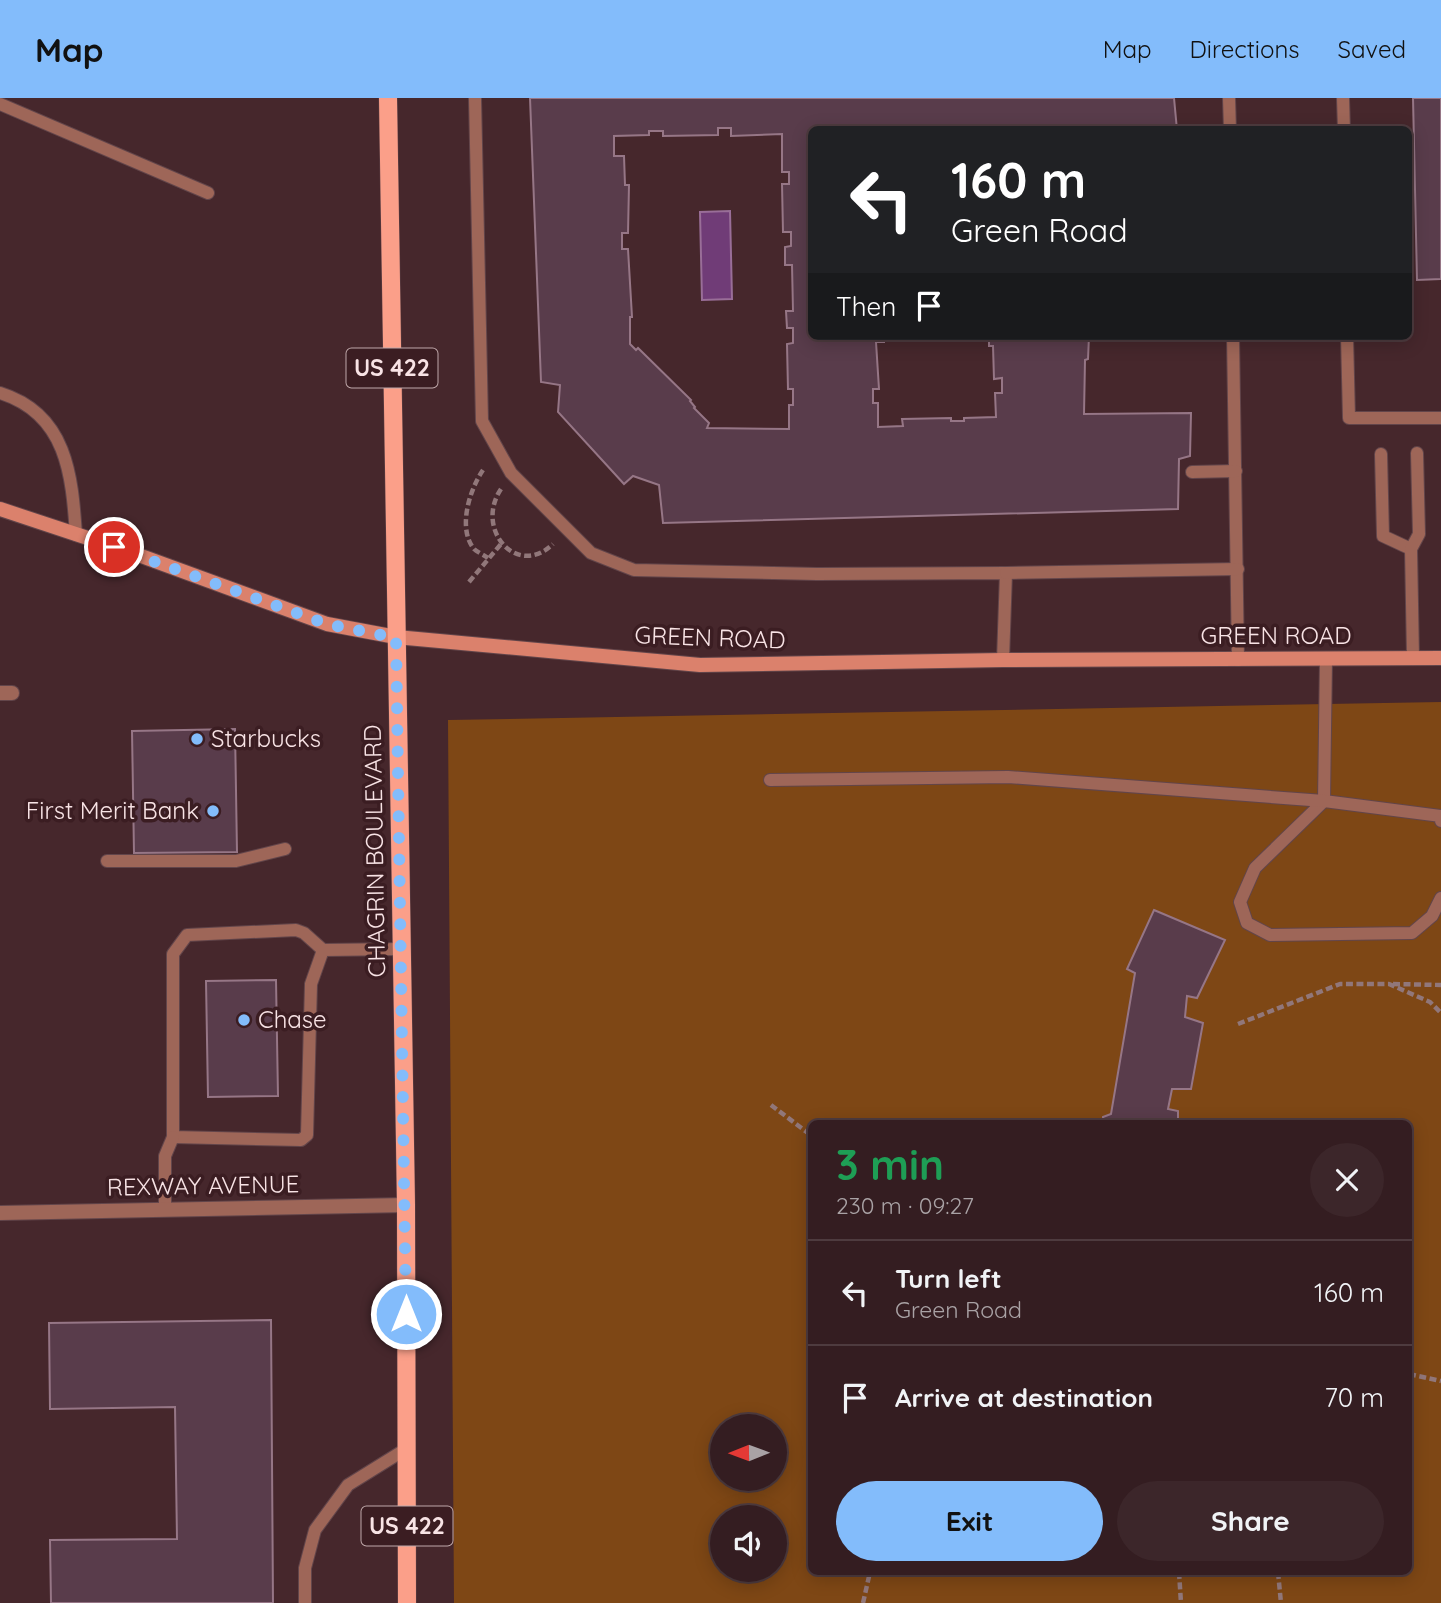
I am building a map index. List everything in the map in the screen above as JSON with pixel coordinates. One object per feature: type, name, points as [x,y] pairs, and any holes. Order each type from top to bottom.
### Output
[{"type":"main road","name":"CHAGRIN BOULEVARD","points":[[388,98],[406,1205],[407,1603]]},
{"type":"main road","name":"GREEN ROAD","points":[[0,509],[133,553],[327,624],[396,638],[700,664],[1441,658]]},
{"type":"street","name":"REXWAY AVENUE","points":[[0,1213],[406,1205]]},
{"type":"lane","points":[[475,98],[482,421],[511,473],[591,553],[634,570],[817,574],[1238,569]]},
{"type":"lane","points":[[1229,98],[1230,126]]},
{"type":"lane","points":[[1343,98],[1344,126]]},
{"type":"lane","points":[[0,104],[208,193]]},
{"type":"lane","points":[[1234,340],[1238,660]]},
{"type":"lane","points":[[1347,340],[1349,418],[1441,418]]},
{"type":"lane","points":[[0,393],[15,398],[32,409],[47,423],[59,442],[68,462],[73,485],[76,535]]},
{"type":"lane","points":[[1413,658],[1410,550],[1419,534],[1417,453]]},
{"type":"lane","points":[[1381,454],[1383,536],[1410,550]]},
{"type":"lane","points":[[1192,471],[1236,471]]},
{"type":"lane","points":[[1003,660],[1006,573]]},
{"type":"lane","points":[[1326,659],[1324,802],[1255,868],[1240,902],[1247,923],[1270,934],[1412,933],[1432,916],[1441,898]]},
{"type":"lane","points":[[770,780],[1008,777],[1324,802],[1441,817]]},
{"type":"lane","points":[[107,861],[236,861],[285,849]]},
{"type":"lane","points":[[165,1210],[165,1156],[173,1137],[173,954],[179,943],[187,935],[296,930],[304,933],[323,950],[401,949]]},
{"type":"lane","points":[[173,1137],[301,1140],[307,1135],[311,984],[323,950]]},
{"type":"lane","points":[[305,1603],[305,1568],[315,1530],[348,1485],[407,1449]]},
{"type":"path","points":[[483,470],[468,499],[467,531],[474,548],[488,558]]},
{"type":"path","points":[[502,488],[497,495],[492,521],[494,532],[501,544],[514,552],[529,556],[547,550],[556,541]]},
{"type":"path","points":[[469,582],[501,544]]},
{"type":"path","points":[[1238,1024],[1340,984],[1441,985]]},
{"type":"path","points":[[1389,984],[1430,1002],[1441,1013]]},
{"type":"path","points":[[771,1105],[808,1133]]},
{"type":"path","points":[[1412,1375],[1441,1381]]},
{"type":"path","points":[[863,1603],[869,1575]]},
{"type":"path","points":[[1179,1575],[1181,1603]]},
{"type":"path","points":[[1278,1575],[1281,1603]]},
{"type":"shaded area","points":[[730,211],[732,299],[702,300],[700,212]]},
{"type":"shaded area","points":[[1441,702],[1441,1603],[454,1603],[448,720]]},
{"type":"building","points":[[530,98],[1174,98],[1177,126],[808,126],[808,340],[884,340],[876,342],[879,389],[873,389],[873,403],[878,403],[878,427],[903,426],[902,419],[951,418],[951,421],[964,421],[964,418],[996,417],[995,393],[1002,393],[1002,378],[994,379],[993,346],[989,346],[989,340],[1089,340],[1088,359],[1085,360],[1084,414],[1191,413],[1190,456],[1179,459],[1178,509],[663,523],[659,485],[633,476],[624,484],[558,412],[560,385],[541,382]],"holes":[[[718,128],[731,128],[731,136],[782,134],[782,172],[789,172],[789,184],[782,184],[783,232],[791,232],[791,246],[785,247],[785,265],[792,265],[793,311],[786,311],[787,328],[793,328],[793,343],[787,344],[788,389],[793,389],[793,405],[789,405],[789,429],[707,428],[709,423],[694,408],[691,400],[638,348],[636,350],[630,344],[632,317],[628,249],[622,249],[622,233],[628,233],[629,185],[625,185],[624,156],[614,156],[614,136],[649,135],[649,131],[663,131],[663,136],[718,135]]]},
{"type":"building","points":[[1413,98],[1441,98],[1441,279],[1417,280]]},
{"type":"building","points":[[235,729],[237,852],[134,853],[132,731]]},
{"type":"building","points":[[1154,910],[1225,940],[1197,998],[1187,996],[1185,1017],[1203,1023],[1191,1089],[1172,1089],[1168,1109],[1178,1111],[1178,1120],[1103,1120],[1103,1117],[1111,1114],[1135,973],[1127,969]]},
{"type":"building","points":[[276,980],[278,1096],[208,1097],[206,981]]},
{"type":"building","points":[[271,1320],[273,1603],[51,1603],[50,1540],[177,1539],[175,1407],[50,1409],[49,1323]]},
{"type":"place","name":"Starbucks","points":[[197,739]]},
{"type":"place","name":"First Merit Bank","points":[[213,811]]},
{"type":"place","name":"Chase","points":[[244,1020]]},
{"type":"route","points":[[114,547],[327,624],[396,638],[406,1314]]}]
